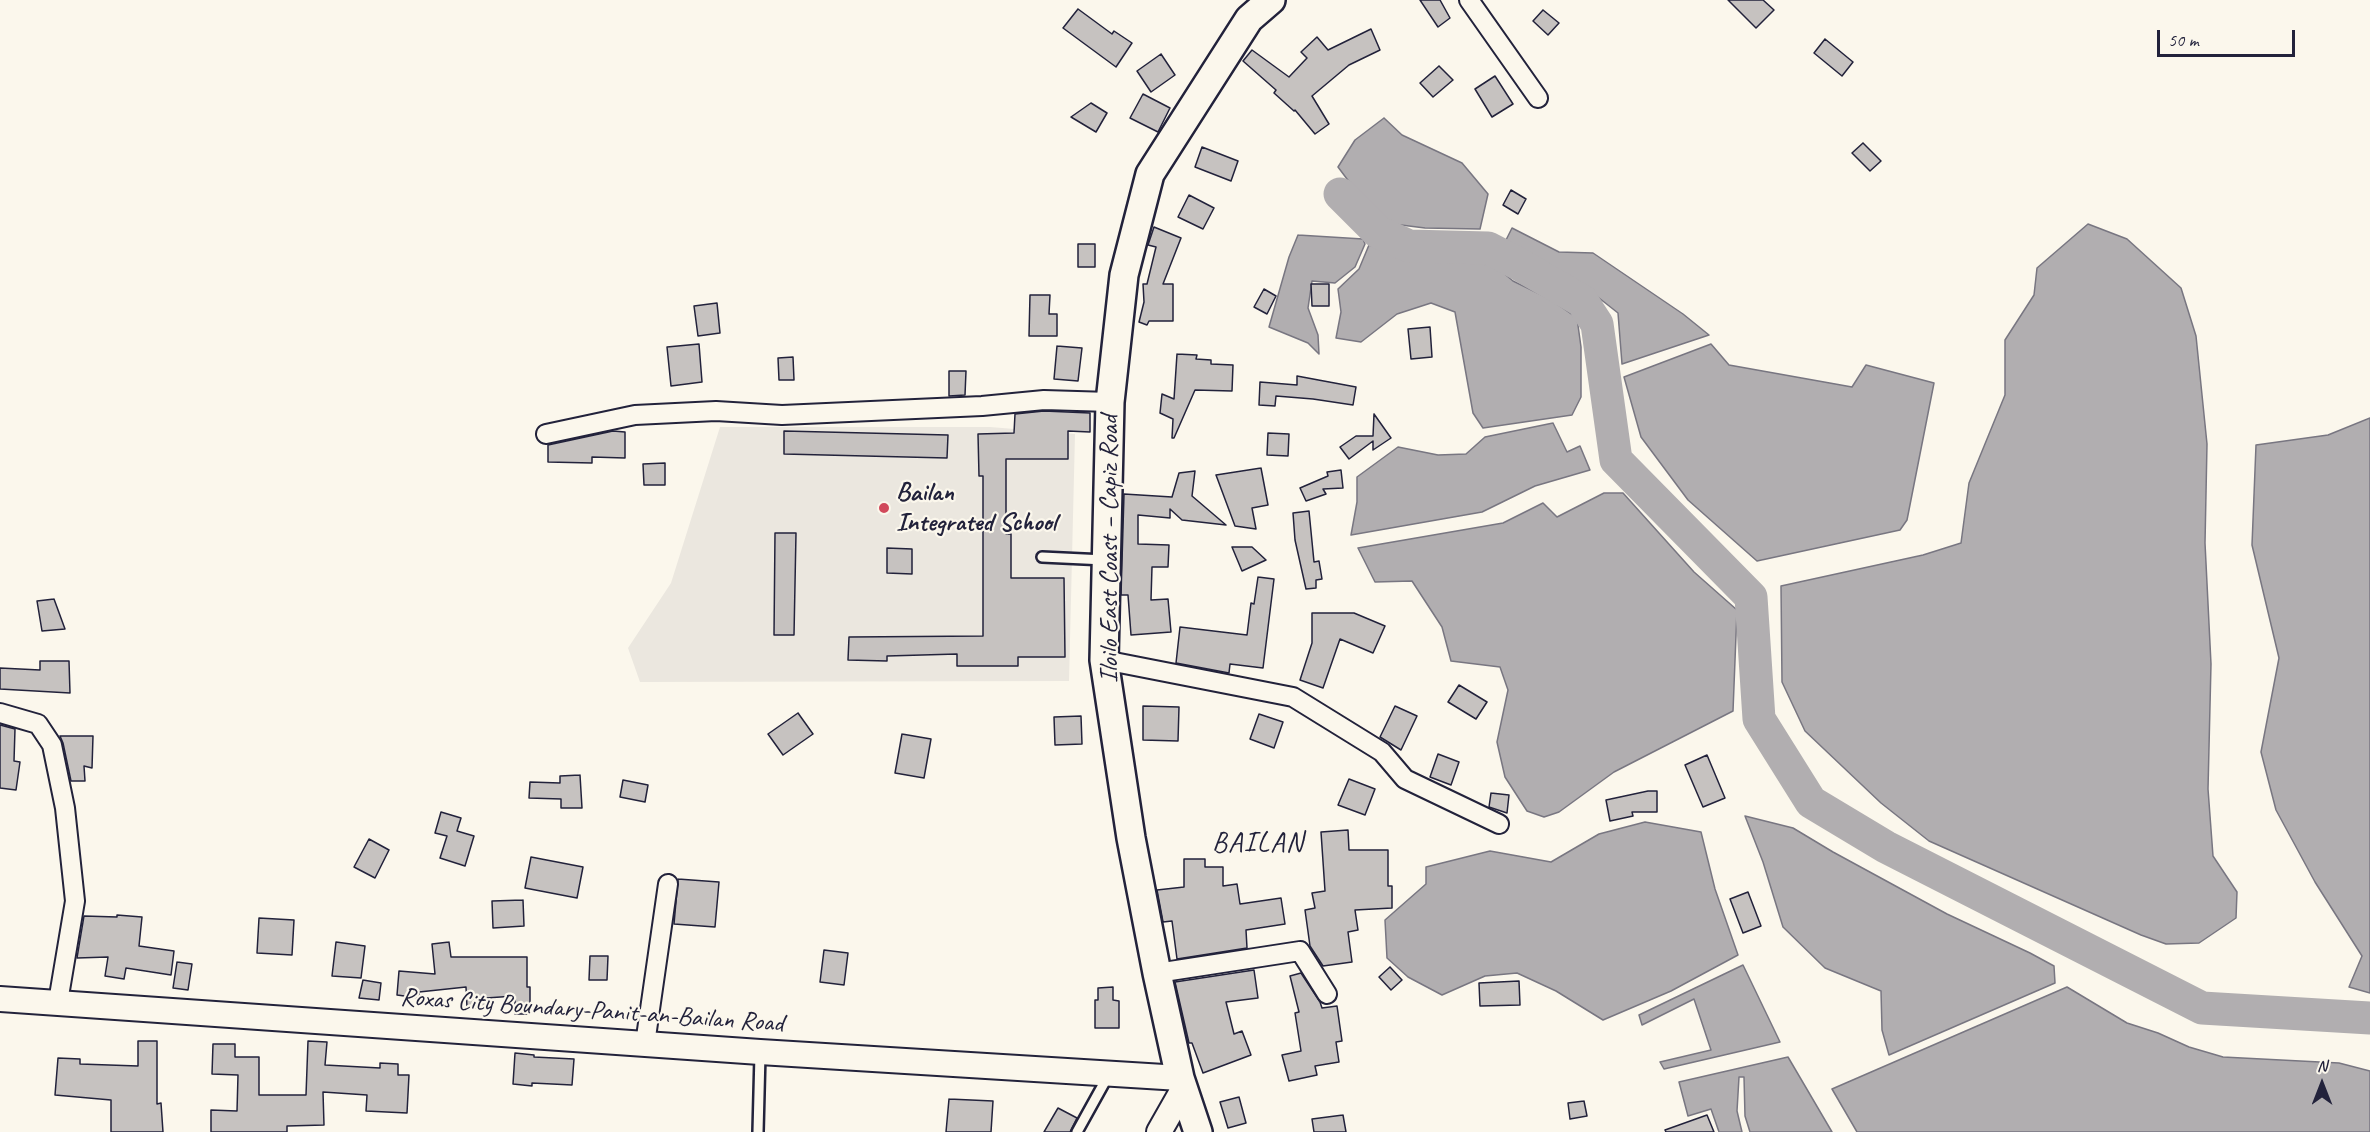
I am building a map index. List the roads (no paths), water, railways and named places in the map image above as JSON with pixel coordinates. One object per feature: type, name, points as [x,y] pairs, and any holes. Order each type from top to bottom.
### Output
[{"type":"main road","name":"Iloilo East Coast – Capiz Road","points":[[1198,1132],[1182,1083],[1157,972],[1131,838],[1104,660],[1110,402],[1124,275],[1150,174],[1249,19],[1271,0]]},
{"type":"main road","name":"Roxas City Boundary-Panit-an-Bailan Road","points":[[0,999],[1109,1074],[1182,1083]]},
{"type":"main road","points":[[1159,1132],[1182,1083]]},
{"type":"street","points":[[1469,0],[1538,98]]},
{"type":"street","points":[[546,434],[634,414],[716,411],[782,415],[982,406],[1044,400],[1110,402]]},
{"type":"street","points":[[1104,660],[1293,697],[1382,752],[1405,779],[1499,824]]},
{"type":"street","points":[[0,713],[38,724],[52,745],[65,808],[75,901],[58,1002]]},
{"type":"street","points":[[645,1044],[668,884]]},
{"type":"street","points":[[1157,972],[1300,951],[1327,994]]},
{"type":"lane","points":[[1042,557],[1106,560]]},
{"type":"lane","points":[[758,1132],[760,1052]]},
{"type":"lane","points":[[1077,1132],[1109,1074]]},
{"type":"waterway","points":[[1340,194],[1378,232],[1409,246],[1488,248],[1582,301],[1597,324],[1616,460],[1751,597],[1759,719],[1811,802],[1886,847],[2202,1008],[2370,1018]]},
{"type":"place","name":"Bailan Integrated School","points":[[884,508]]},
{"type":"district","name":"BAILAN","points":[[1258,844]]}]
